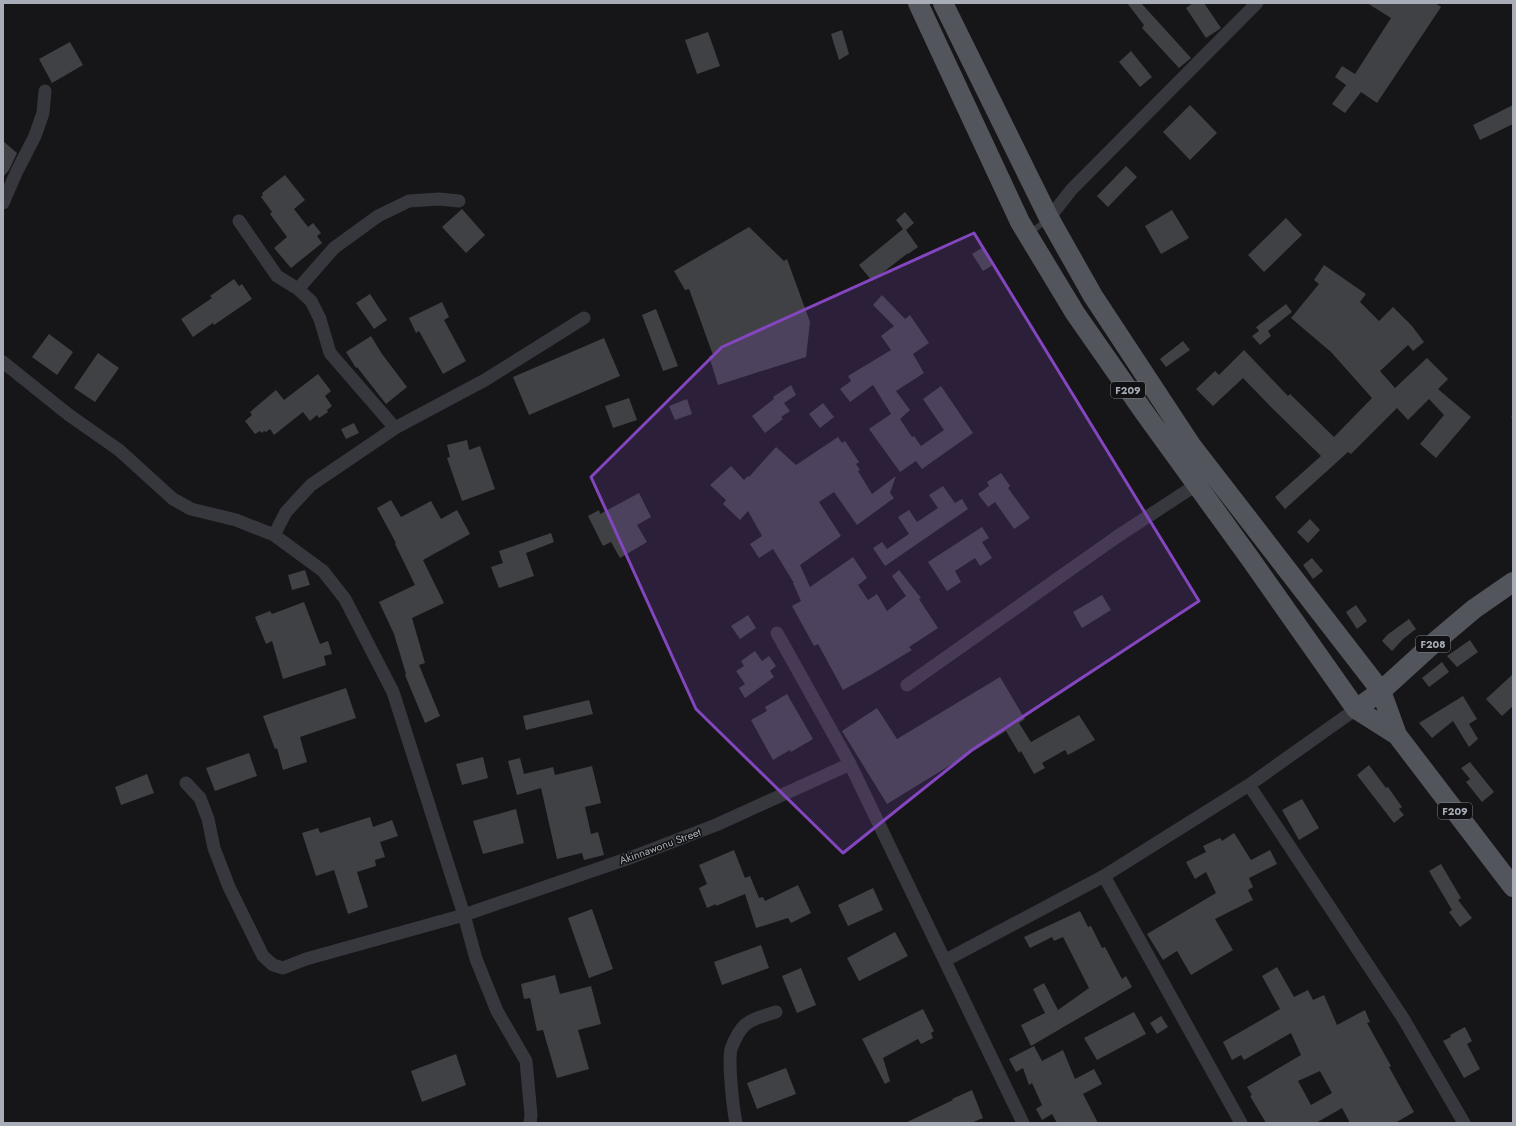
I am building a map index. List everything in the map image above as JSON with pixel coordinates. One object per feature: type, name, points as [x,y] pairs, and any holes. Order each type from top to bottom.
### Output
[{"type":"main road","name":"F209","points":[[918,3],[1020,222],[1075,313],[1356,709],[1397,735]]},
{"type":"main road","name":"F209","points":[[943,3],[1049,218],[1093,296],[1191,445],[1381,691],[1397,735],[1513,887]]},
{"type":"main road","name":"F208","points":[[1356,709],[1381,691],[1474,609],[1513,582]]},
{"type":"street","points":[[1049,218],[1072,189],[1257,3]]},
{"type":"street","points":[[3,203],[35,136],[43,113],[45,91]]},
{"type":"street","points":[[298,289],[319,261],[355,231],[406,198]]},
{"type":"street","points":[[298,289],[334,248],[378,216],[409,201],[439,199],[459,201]]},
{"type":"street","points":[[239,221],[277,276],[298,289],[311,301],[320,319],[330,353],[395,428]]},
{"type":"street","points":[[274,535],[286,512],[311,485],[395,428],[485,380],[584,318]]},
{"type":"street","points":[[5,367],[119,450],[173,499],[191,509],[236,520],[274,535],[323,570],[345,599],[393,692],[464,915],[476,959],[498,1011],[526,1061],[531,1115],[530,1123]]},
{"type":"street","points":[[907,685],[1118,536],[1196,485]]},
{"type":"street","points":[[777,632],[850,764],[946,960],[1023,1123]]},
{"type":"street","points":[[946,960],[1104,876],[1249,785],[1356,709]]},
{"type":"street","name":"Akinnawonu Street","points":[[186,783],[200,798],[208,819],[214,848],[229,888],[263,956],[273,965],[282,968],[306,959],[464,915],[635,856],[716,825],[850,764]]},
{"type":"street","points":[[1249,785],[1403,1018],[1464,1123]]},
{"type":"street","points":[[1104,876],[1241,1123]]},
{"type":"street","points":[[736,1123],[733,1109],[731,1051],[736,1037],[745,1025],[759,1017],[776,1012]]},
{"type":"lane","points":[[1028,235],[1049,218]]},
{"type":"highlighted area","points":[[974,233],[1199,601],[972,750],[843,853],[696,709],[591,477],[722,347]]},
{"type":"building","points":[[1127,3],[1141,3],[1191,58],[1179,68],[1142,28],[1144,25]]},
{"type":"building","points":[[1193,3],[1204,3],[1221,28],[1206,38],[1186,8]]},
{"type":"building","points":[[1367,3],[1435,3],[1441,7],[1377,103],[1361,92],[1345,113],[1332,104],[1346,85],[1335,77],[1342,66],[1355,74],[1391,18]]},
{"type":"building","points":[[842,30],[849,54],[839,60],[831,34]]},
{"type":"building","points":[[708,32],[720,66],[697,74],[685,40]]},
{"type":"building","points":[[70,42],[83,65],[52,83],[39,59]]},
{"type":"building","points":[[1131,51],[1152,77],[1140,87],[1119,62]]},
{"type":"building","points":[[1190,105],[1217,133],[1190,160],[1163,132]]},
{"type":"building","points":[[1513,105],[1513,124],[1480,140],[1473,125]]},
{"type":"building","points":[[3,141],[17,153],[9,170],[3,177]]},
{"type":"building","points":[[1126,166],[1137,177],[1108,207],[1097,196]]},
{"type":"building","points":[[285,175],[305,200],[294,209],[308,227],[313,223],[321,233],[317,236],[322,243],[291,268],[274,248],[287,237],[270,214],[272,212],[261,197],[263,195],[262,193]]},
{"type":"building","points":[[462,209],[485,235],[466,253],[442,227]]},
{"type":"building","points":[[1172,210],[1189,238],[1161,254],[1145,226]]},
{"type":"building","points":[[905,212],[914,223],[906,230],[918,247],[872,281],[859,265],[903,229],[896,220]]},
{"type":"building","points":[[1286,218],[1302,235],[1264,272],[1248,255]]},
{"type":"building","points":[[749,227],[784,261],[787,259],[810,322],[806,357],[718,385],[709,356],[713,355],[689,289],[685,290],[674,271]]},
{"type":"building","points":[[982,248],[993,265],[983,271],[972,254]]},
{"type":"building","points":[[1324,265],[1366,294],[1360,302],[1379,321],[1393,307],[1412,326],[1424,342],[1413,351],[1408,345],[1380,371],[1395,388],[1427,358],[1448,379],[1438,389],[1471,417],[1436,458],[1420,444],[1444,415],[1429,399],[1408,420],[1397,408],[1351,454],[1348,452],[1285,509],[1275,497],[1321,456],[1243,378],[1213,406],[1196,389],[1215,371],[1219,375],[1244,350],[1288,396],[1290,394],[1334,437],[1372,398],[1331,352],[1291,318],[1319,284],[1314,280]]},
{"type":"building","points":[[234,279],[239,286],[242,284],[252,299],[214,325],[213,323],[193,337],[181,319],[212,298],[210,296]]},
{"type":"building","points":[[370,294],[387,320],[374,329],[356,303]]},
{"type":"building","points":[[882,295],[905,319],[910,315],[929,343],[913,354],[924,373],[896,391],[910,410],[900,419],[912,437],[914,436],[921,446],[944,430],[923,399],[941,386],[973,433],[922,469],[916,461],[900,472],[869,429],[891,414],[873,385],[850,402],[840,389],[851,381],[848,376],[891,350],[881,336],[894,326],[873,305]]},
{"type":"building","points":[[442,302],[449,317],[444,320],[466,361],[443,374],[419,331],[416,333],[409,318]]},
{"type":"building","points":[[1286,304],[1292,312],[1268,331],[1271,336],[1260,345],[1252,336],[1259,331],[1256,327]]},
{"type":"building","points":[[656,309],[678,366],[663,371],[642,315]]},
{"type":"building","points":[[49,334],[73,352],[57,375],[32,357]]},
{"type":"building","points":[[371,336],[382,354],[407,387],[386,404],[357,367],[356,368],[346,352]]},
{"type":"building","points":[[604,338],[620,376],[529,415],[513,377]]},
{"type":"building","points":[[1183,341],[1190,350],[1166,367],[1160,359]]},
{"type":"building","points":[[98,353],[119,368],[95,402],[74,388]]},
{"type":"building","points":[[318,374],[331,391],[325,396],[332,406],[327,410],[328,412],[319,418],[317,415],[310,421],[303,412],[274,435],[270,429],[266,432],[264,431],[262,433],[260,431],[255,434],[245,421],[252,415],[250,412],[276,390],[284,400]]},
{"type":"building","points":[[791,385],[796,395],[784,403],[790,411],[781,417],[783,419],[765,433],[752,416],[774,399],[773,397]]},
{"type":"building","points":[[629,398],[637,420],[613,428],[605,406]]},
{"type":"building","points":[[687,399],[692,414],[675,420],[669,406]]},
{"type":"building","points":[[823,403],[834,417],[820,428],[809,414]]},
{"type":"building","points":[[354,423],[359,433],[346,439],[341,429]]},
{"type":"building","points":[[838,437],[842,443],[845,441],[859,462],[856,464],[860,470],[858,471],[872,494],[896,476],[890,493],[894,498],[857,525],[834,492],[819,502],[841,536],[800,565],[810,587],[853,557],[867,578],[858,585],[868,600],[877,594],[887,611],[906,596],[892,576],[899,570],[921,598],[919,599],[938,628],[909,647],[912,650],[843,690],[818,644],[814,646],[792,606],[801,601],[794,583],[773,549],[759,558],[750,544],[762,536],[748,511],[740,520],[723,504],[726,500],[710,485],[731,466],[744,480],[748,476],[749,477],[776,447],[796,465]]},
{"type":"building","points":[[467,440],[469,450],[480,446],[495,489],[462,501],[447,458],[450,457],[447,445]]},
{"type":"building","points":[[1001,473],[1010,486],[1008,488],[1030,518],[1014,529],[995,502],[988,507],[978,494],[989,486],[987,482]]},
{"type":"building","points":[[943,486],[955,503],[962,499],[968,509],[885,566],[873,548],[882,542],[887,549],[909,534],[898,517],[909,510],[917,522],[938,508],[929,495]]},
{"type":"building","points":[[639,493],[651,517],[637,525],[647,542],[620,558],[611,542],[603,546],[588,516],[599,510],[600,514]]},
{"type":"building","points":[[391,500],[401,517],[431,501],[441,519],[457,510],[470,534],[423,560],[444,603],[412,618],[425,663],[419,665],[440,716],[425,723],[405,675],[406,674],[394,634],[379,602],[415,585],[395,544],[396,543],[377,508]]},
{"type":"building","points":[[1310,519],[1320,530],[1308,543],[1297,532]]},
{"type":"building","points":[[982,527],[989,538],[982,542],[992,558],[980,566],[975,558],[955,571],[961,582],[947,591],[928,562]]},
{"type":"building","points":[[551,533],[554,542],[526,553],[534,576],[499,588],[491,567],[503,563],[499,551]]},
{"type":"building","points":[[1312,558],[1323,571],[1313,579],[1303,565]]},
{"type":"building","points":[[305,570],[310,585],[292,590],[288,575]]},
{"type":"building","points":[[1102,595],[1111,610],[1082,628],[1073,612]]},
{"type":"building","points":[[304,602],[320,644],[328,641],[332,654],[324,656],[326,665],[283,679],[272,641],[266,644],[255,617],[270,611],[272,614]]},
{"type":"building","points":[[1356,605],[1367,621],[1357,629],[1346,612]]},
{"type":"building","points":[[748,615],[756,628],[740,639],[731,626]]},
{"type":"building","points":[[1409,619],[1416,629],[1403,639],[1392,651],[1382,641],[1387,635]]},
{"type":"building","points":[[1470,640],[1478,652],[1457,667],[1447,656]]},
{"type":"building","points":[[755,651],[762,661],[769,656],[776,666],[770,671],[774,677],[745,698],[739,688],[745,684],[736,671],[744,666],[741,661]]},
{"type":"building","points":[[1442,662],[1449,672],[1429,687],[1422,678]]},
{"type":"building","points":[[1513,674],[1513,706],[1502,716],[1486,699]]},
{"type":"building","points":[[1000,677],[1025,719],[1019,723],[1031,742],[1079,715],[1095,740],[1068,755],[1065,750],[1042,763],[1045,768],[1034,774],[1021,751],[1019,753],[1006,731],[887,804],[842,731],[877,708],[897,739]]},
{"type":"building","points":[[346,688],[356,718],[300,737],[307,762],[283,770],[277,748],[275,749],[263,716]]},
{"type":"building","points":[[787,694],[813,739],[791,752],[790,750],[773,760],[751,720],[767,711],[765,707]]},
{"type":"building","points":[[1463,696],[1477,719],[1469,724],[1478,739],[1469,747],[1453,721],[1432,738],[1419,723]]},
{"type":"building","points":[[589,700],[593,714],[526,730],[523,716]]},
{"type":"building","points":[[249,753],[257,776],[215,791],[206,768]]},
{"type":"building","points":[[483,757],[488,778],[462,785],[456,764]]},
{"type":"building","points":[[520,758],[524,774],[553,767],[555,775],[592,766],[601,803],[585,807],[591,834],[598,832],[604,855],[584,860],[582,853],[557,859],[541,788],[517,795],[508,761]]},
{"type":"building","points":[[1470,762],[1494,792],[1482,802],[1466,782],[1470,779],[1461,768]]},
{"type":"building","points":[[1369,765],[1386,788],[1388,787],[1402,807],[1399,809],[1404,815],[1394,823],[1357,775]]},
{"type":"building","points":[[147,774],[154,793],[121,805],[115,787]]},
{"type":"building","points":[[1302,799],[1319,828],[1299,840],[1282,810]]},
{"type":"building","points":[[516,809],[524,843],[483,854],[473,821]]},
{"type":"building","points":[[370,817],[373,827],[392,820],[398,836],[380,842],[385,857],[375,860],[376,866],[357,872],[368,907],[348,914],[334,870],[316,876],[302,833],[318,828],[320,833]]},
{"type":"building","points":[[1234,833],[1251,860],[1270,850],[1277,864],[1249,878],[1253,887],[1248,890],[1253,900],[1215,919],[1233,950],[1191,975],[1177,951],[1163,960],[1147,934],[1216,893],[1206,872],[1195,879],[1186,862],[1206,852],[1203,846],[1220,838],[1222,841]]},
{"type":"building","points":[[734,850],[745,878],[750,876],[759,898],[763,897],[765,901],[798,885],[811,913],[791,923],[788,918],[756,928],[745,894],[716,906],[716,904],[707,908],[699,888],[707,884],[699,865]]},
{"type":"building","points":[[1441,864],[1461,898],[1458,900],[1472,918],[1460,927],[1449,912],[1452,910],[1429,871]]},
{"type":"building","points":[[873,888],[883,910],[848,926],[838,905]]},
{"type":"building","points":[[592,909],[613,969],[589,978],[568,918]]},
{"type":"building","points":[[1080,911],[1088,927],[1091,926],[1102,948],[1105,947],[1122,979],[1126,976],[1132,987],[1031,1046],[1021,1025],[1045,1013],[1033,989],[1044,983],[1058,1010],[1089,988],[1063,937],[1054,941],[1052,937],[1030,948],[1024,937]]},
{"type":"building","points":[[895,932],[908,956],[859,981],[847,958]]},
{"type":"building","points":[[761,945],[769,968],[722,985],[714,962]]},
{"type":"building","points":[[1277,967],[1294,997],[1308,990],[1313,1000],[1324,995],[1337,1025],[1365,1010],[1370,1022],[1367,1023],[1414,1112],[1395,1123],[1350,1123],[1342,1108],[1316,1123],[1266,1123],[1250,1096],[1252,1095],[1247,1087],[1301,1055],[1291,1033],[1244,1060],[1241,1055],[1232,1060],[1223,1042],[1280,1009],[1262,976]],"holes":[[[1320,1071],[1332,1093],[1311,1105],[1298,1081]]]},
{"type":"building","points":[[801,968],[816,1005],[797,1013],[782,976]]},
{"type":"building","points":[[555,975],[560,994],[591,986],[601,1024],[578,1030],[589,1069],[557,1078],[543,1030],[537,1031],[530,998],[524,999],[521,984]]},
{"type":"building","points":[[923,1009],[934,1031],[931,1033],[933,1038],[921,1044],[918,1039],[883,1058],[890,1081],[885,1084],[862,1039]]},
{"type":"building","points":[[1134,1012],[1146,1034],[1097,1060],[1084,1038]]},
{"type":"building","points":[[1161,1016],[1168,1027],[1157,1034],[1150,1023]]},
{"type":"building","points":[[1465,1027],[1472,1041],[1467,1044],[1480,1069],[1464,1078],[1443,1041],[1451,1037],[1450,1035]]},
{"type":"building","points":[[1034,1046],[1042,1061],[1063,1050],[1075,1079],[1094,1069],[1102,1084],[1083,1094],[1098,1123],[1057,1123],[1052,1114],[1042,1120],[1036,1109],[1042,1105],[1032,1083],[1029,1085],[1023,1068],[1016,1072],[1009,1059]]},
{"type":"building","points":[[456,1054],[466,1085],[422,1102],[411,1071]]},
{"type":"building","points":[[786,1068],[796,1094],[757,1109],[747,1083]]},
{"type":"building","points":[[972,1090],[983,1118],[971,1123],[905,1123],[953,1100],[952,1099]]}]
